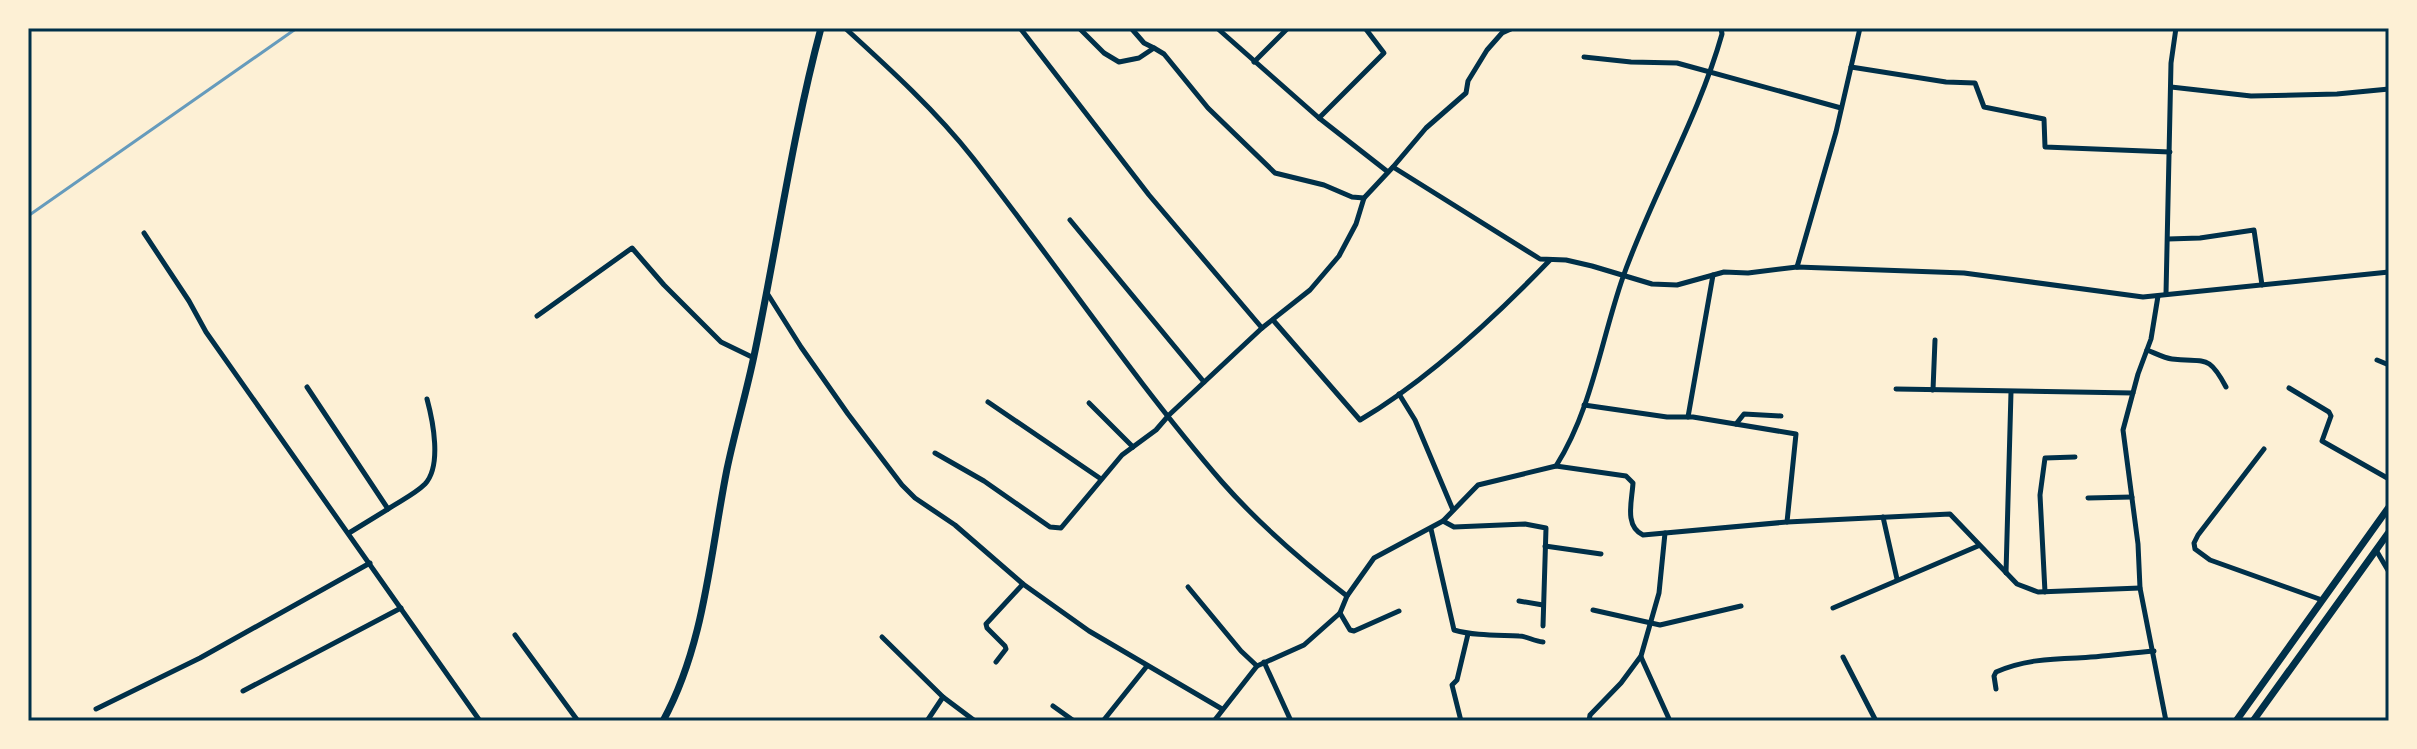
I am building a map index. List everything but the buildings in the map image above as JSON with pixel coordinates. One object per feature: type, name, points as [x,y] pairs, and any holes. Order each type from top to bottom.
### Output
[{"type":"main road","points":[[663,721],[688,666],[700,623],[728,466],[754,358],[821,28]]},
{"type":"main road","points":[[2236,721],[2389,507]]},
{"type":"main road","points":[[2253,721],[2389,532]]},
{"type":"street","points":[[845,28],[900,78],[972,156],[1050,263],[1223,483],[1301,561],[1347,596]]},
{"type":"street","points":[[1020,28],[1149,195],[1262,328]]},
{"type":"street","points":[[1079,28],[1104,53],[1119,62],[1139,58],[1154,48]]},
{"type":"street","points":[[1131,28],[1144,43],[1164,54],[1208,108],[1275,173],[1364,198]]},
{"type":"street","points":[[1217,28],[1319,118],[1390,170],[1540,259],[1592,266],[1652,284],[1677,285],[1713,275],[1797,267],[1964,273],[2158,296],[2389,272]]},
{"type":"street","points":[[1254,62],[1288,28]]},
{"type":"street","points":[[1319,118],[1384,53],[1365,28]]},
{"type":"street","points":[[1556,466],[1569,446],[1584,405],[1623,276],[1711,74],[1721,28]]},
{"type":"street","points":[[1797,267],[1860,28]]},
{"type":"street","points":[[2166,294],[2171,87],[2176,28]]},
{"type":"street","points":[[935,453],[984,481],[1050,527],[1061,528],[1122,455],[1156,430],[1262,328],[1310,290],[1339,256],[1356,224],[1364,198],[1426,128],[1466,93],[1468,81],[1487,50],[1509,29]]},
{"type":"street","points":[[1584,57],[1677,63],[1841,108]]},
{"type":"street","points":[[1851,67],[1917,78],[1975,83],[1984,107],[2044,119],[2045,147],[2170,152]]},
{"type":"street","points":[[2171,87],[2251,96],[2389,89]]},
{"type":"street","points":[[1070,220],[1204,382]]},
{"type":"street","points":[[2168,239],[2254,230],[2262,285]]},
{"type":"street","points":[[144,233],[206,332],[480,721]]},
{"type":"street","points":[[537,316],[632,248],[721,342],[754,358]]},
{"type":"street","points":[[1272,320],[1360,420],[1399,394],[1510,301],[1551,260]]},
{"type":"street","points":[[1688,417],[1713,275]]},
{"type":"street","points":[[767,292],[824,380],[915,498],[955,525],[1023,584],[1089,631],[1222,709]]},
{"type":"street","points":[[2158,296],[2147,350],[2123,430],[2140,588],[2166,721]]},
{"type":"street","points":[[1933,390],[1935,340]]},
{"type":"street","points":[[2147,350],[2174,360],[2190,358],[2207,362],[2218,371],[2226,387]]},
{"type":"street","points":[[2377,360],[2389,365]]},
{"type":"street","points":[[307,387],[388,509]]},
{"type":"street","points":[[2289,388],[2329,412],[2331,416],[2322,441],[2389,479]]},
{"type":"street","points":[[1896,389],[2133,393]]},
{"type":"street","points":[[2006,573],[2011,392]]},
{"type":"street","points":[[1399,394],[1415,420],[1453,510]]},
{"type":"street","points":[[349,533],[427,481],[431,474],[434,428],[427,399]]},
{"type":"street","points":[[988,402],[1101,479]]},
{"type":"street","points":[[1089,403],[1133,447]]},
{"type":"street","points":[[1584,405],[1796,434],[1787,522]]},
{"type":"street","points":[[1735,424],[1744,414],[1781,416]]},
{"type":"street","points":[[2264,449],[2198,535],[2195,549],[2210,560],[2322,600]]},
{"type":"street","points":[[2045,592],[2040,495],[2045,458],[2075,457]]},
{"type":"street","points":[[1214,721],[1257,666],[1304,645],[1340,613],[1347,596],[1374,558],[1443,521],[1478,485],[1556,466],[1626,476],[1633,483],[1630,524],[1635,532],[1643,535],[1787,522],[1950,514],[2017,584],[2038,592],[2140,588]]},
{"type":"street","points":[[2088,498],[2132,497]]},
{"type":"street","points":[[1883,517],[1897,579]]},
{"type":"street","points":[[1443,521],[1454,527],[1525,524],[1546,528],[1543,626]]},
{"type":"street","points":[[1431,529],[1454,630],[1468,634],[1521,635],[1531,641],[1543,642]]},
{"type":"street","points":[[1589,721],[1590,715],[1621,683],[1641,656],[1659,593],[1665,533]]},
{"type":"street","points":[[1545,546],[1601,554]]},
{"type":"street","points":[[1833,608],[1978,546]]},
{"type":"street","points":[[2376,550],[2389,572]]},
{"type":"street","points":[[96,709],[228,643],[370,563]]},
{"type":"street","points":[[996,662],[1006,649],[986,624],[1023,584]]},
{"type":"street","points":[[1188,587],[1257,666]]},
{"type":"street","points":[[1519,601],[1543,605]]},
{"type":"street","points":[[1593,610],[1660,625],[1741,606]]},
{"type":"street","points":[[243,691],[401,608]]},
{"type":"street","points":[[1340,613],[1350,630],[1354,631],[1399,611]]},
{"type":"street","points":[[1461,721],[1452,685],[1457,680],[1468,634]]},
{"type":"street","points":[[515,635],[578,721]]},
{"type":"street","points":[[882,637],[943,697],[975,721]]},
{"type":"street","points":[[1996,689],[1996,672],[2030,662],[2054,657],[2154,651]]},
{"type":"street","points":[[1641,656],[1670,721]]},
{"type":"street","points":[[1843,657],[1876,721]]},
{"type":"street","points":[[1264,662],[1291,721]]},
{"type":"street","points":[[1103,721],[1147,666]]},
{"type":"street","points":[[927,721],[943,697]]},
{"type":"street","points":[[1053,706],[1074,721]]},
{"type":"waterway","points":[[28,216],[297,28]]}]
